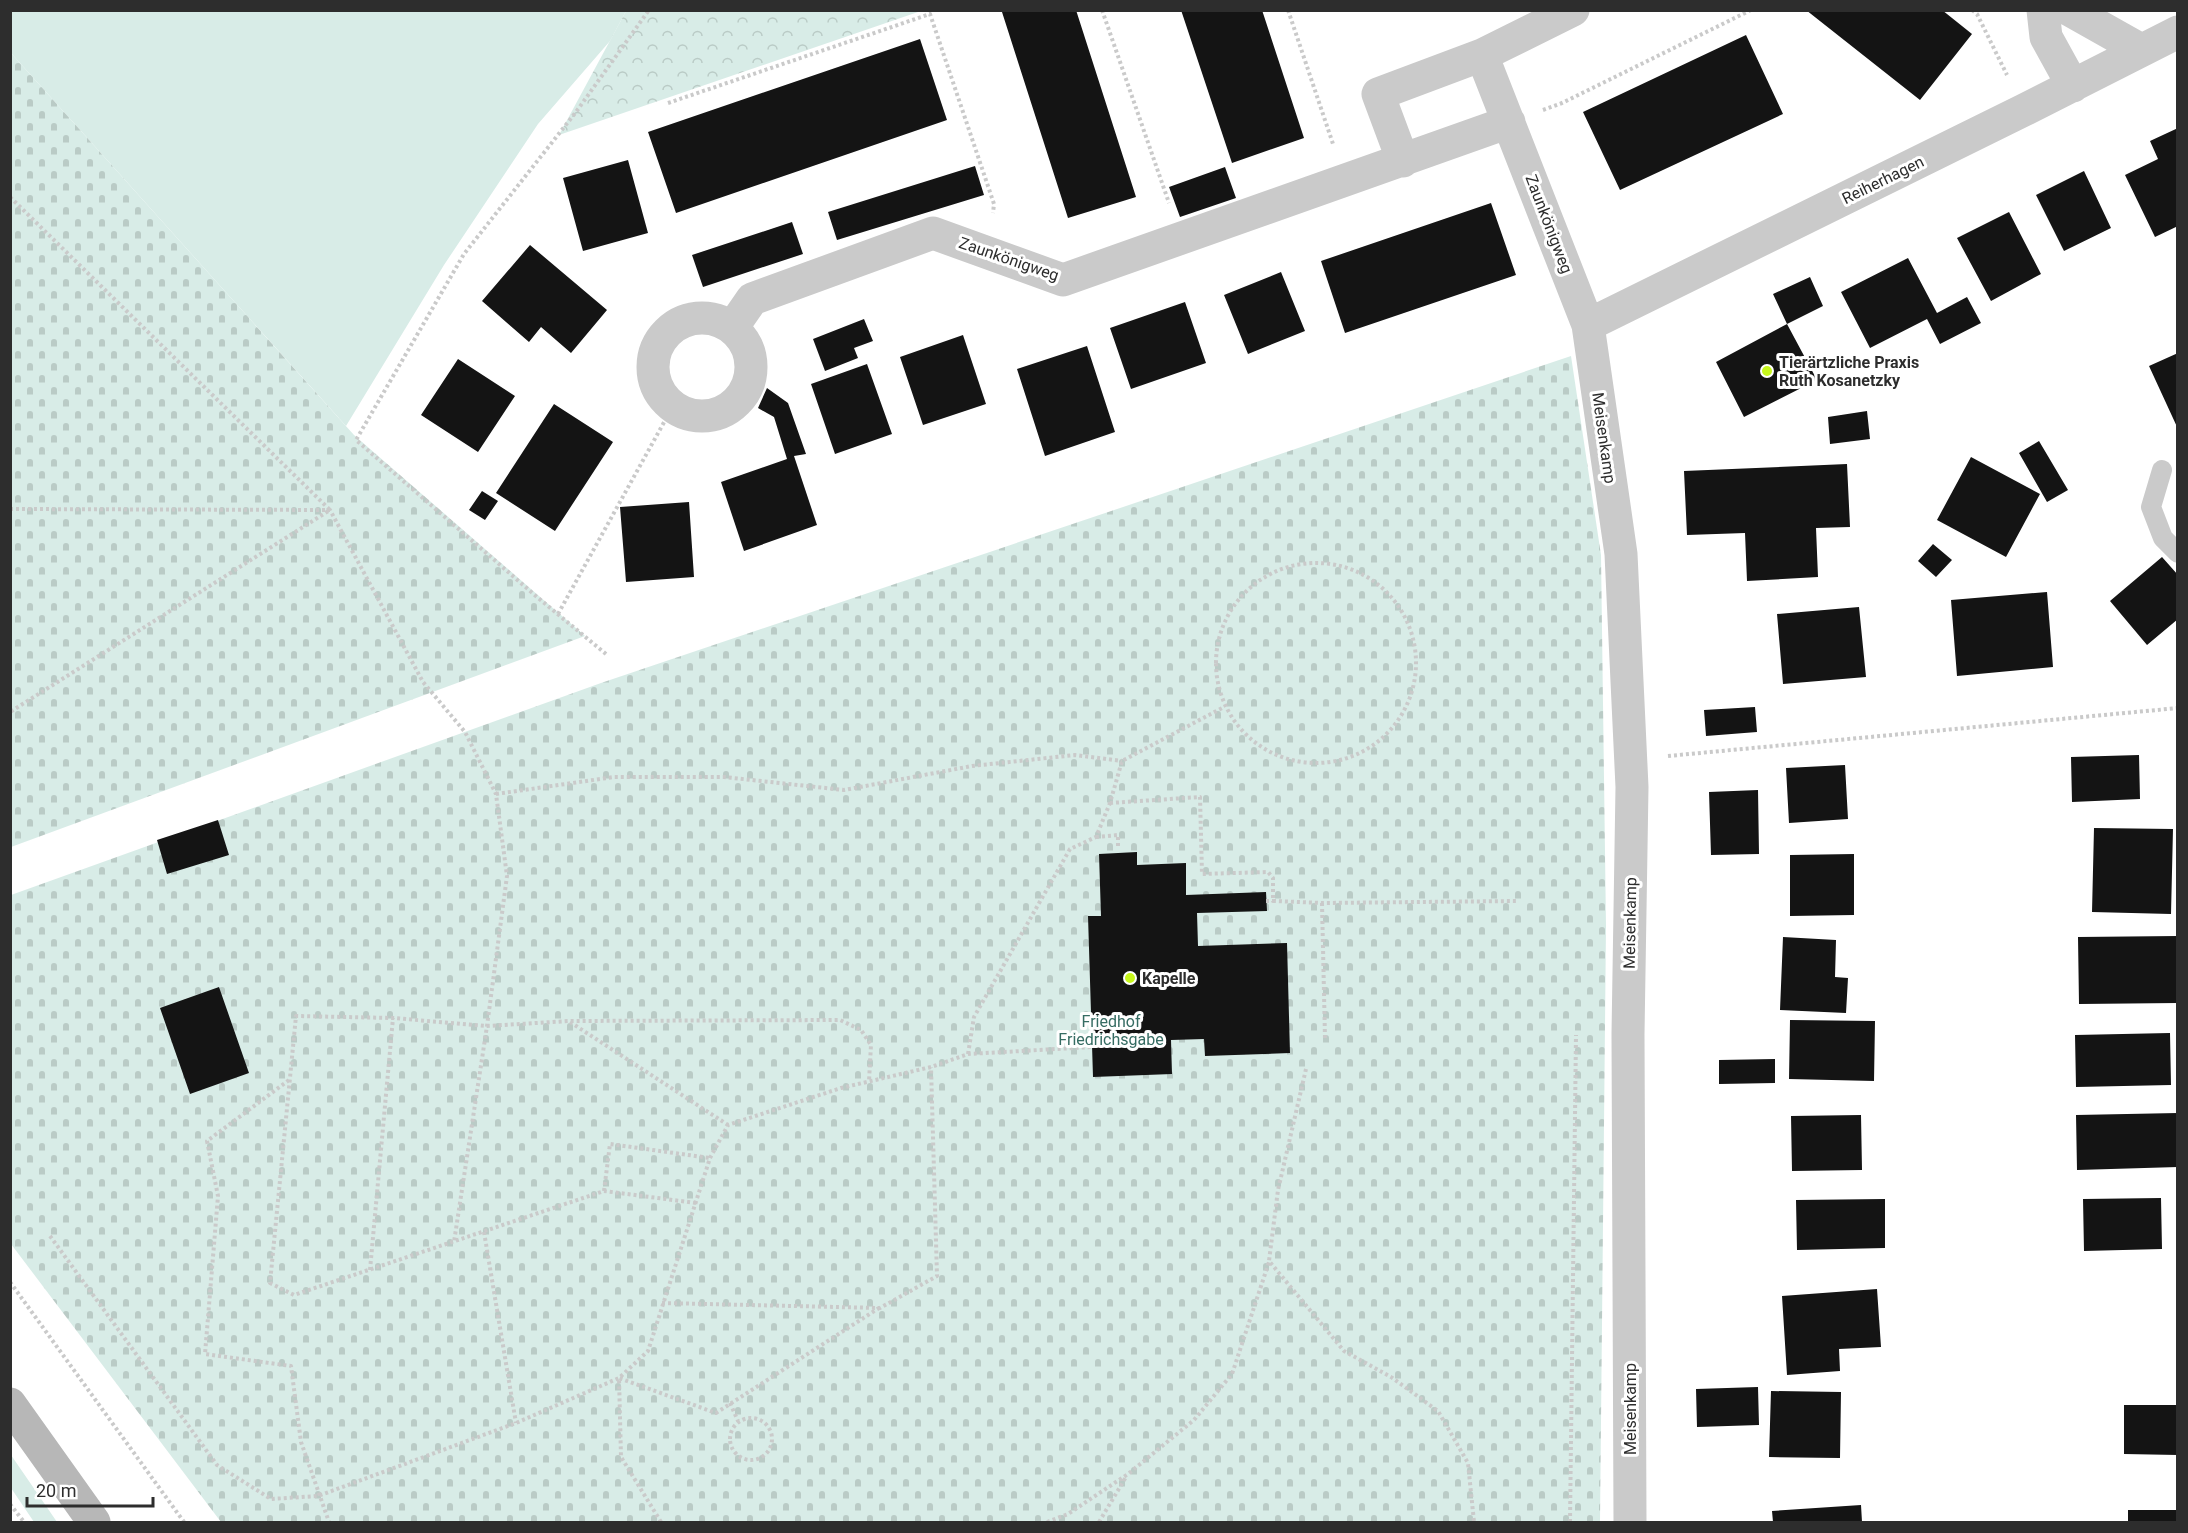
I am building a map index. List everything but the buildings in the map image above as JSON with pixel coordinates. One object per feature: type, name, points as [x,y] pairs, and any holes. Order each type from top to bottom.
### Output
[{"type":"main road","points":[[10,1404],[94,1522]]},
{"type":"street","points":[[1403,161],[1377,94],[1482,55],[1573,10]]},
{"type":"street","points":[[2043,10],[2046,36],[2073,86]]},
{"type":"street","points":[[2070,10],[2141,50]]},
{"type":"street","name":"Reiherhagen","points":[[1588,325],[2178,32]]},
{"type":"street","name":"Zaunkönigweg","points":[[1482,55],[1588,325]]},
{"type":"street","name":"Zaunkönigweg","points":[[732,328],[752,299],[933,233],[1063,280],[1346,182],[1509,122]]},
{"type":"street","points":[[701,318],[717,321],[732,328],[742,338],[751,365],[748,384],[739,400],[723,411],[705,416],[683,412],[673,406],[658,389],[655,378],[654,359],[660,342],[670,330],[685,321],[701,318]]},
{"type":"street","name":"Meisenkamp","points":[[1588,325],[1621,554],[1632,787],[1628,1034],[1630,1522]]},
{"type":"lane","points":[[2162,470],[2151,507],[2163,538],[2178,553]]},
{"type":"path","points":[[606,654],[356,440],[464,254],[576,112],[649,10]]},
{"type":"path","points":[[1102,10],[1181,238]]},
{"type":"path","points":[[1288,10],[1346,182]]},
{"type":"path","points":[[1509,122],[1562,104],[1750,10]]},
{"type":"path","points":[[1972,10],[1977,14],[2024,110]]},
{"type":"path","points":[[669,102],[930,14],[994,204],[987,252]]},
{"type":"path","points":[[10,197],[330,510],[423,682],[465,732],[495,794],[507,876],[454,1242]]},
{"type":"path","points":[[558,614],[673,406]]},
{"type":"path","points":[[10,509],[330,510]]},
{"type":"path","points":[[10,712],[330,510]]},
{"type":"path","points":[[1312,562],[1345,566],[1375,581],[1398,605],[1413,635],[1417,668],[1409,700],[1392,729],[1366,750],[1346,758],[1335,762],[1302,763],[1270,754],[1243,734],[1224,707],[1215,675],[1217,642],[1229,611],[1251,585],[1280,569],[1312,562]]},
{"type":"path","points":[[495,794],[614,777],[724,777],[844,790],[972,766],[1075,754],[1122,760],[1224,707]]},
{"type":"path","points":[[1630,759],[2178,708]]},
{"type":"path","points":[[1096,837],[1110,803],[1122,760]]},
{"type":"path","points":[[1110,803],[1200,797],[1202,874],[1268,872],[1273,878],[1273,901]]},
{"type":"path","points":[[968,1054],[974,1017],[1070,849],[1096,837],[1118,836],[1118,846]]},
{"type":"path","points":[[1266,901],[1322,903],[1516,901]]},
{"type":"path","points":[[1322,903],[1325,1038]]},
{"type":"path","points":[[696,1203],[604,1191],[294,1295],[270,1283],[296,1016],[393,1018],[487,1026],[569,1021],[840,1020],[861,1030],[871,1045],[869,1081]]},
{"type":"path","points":[[370,1270],[393,1018]]},
{"type":"path","points":[[569,1021],[728,1125]]},
{"type":"path","points":[[1570,1522],[1576,1035]]},
{"type":"path","points":[[50,1236],[217,1465],[271,1499],[318,1497],[516,1423],[619,1378],[648,1351],[710,1158],[728,1125],[841,1088],[931,1067],[968,1054],[1092,1047]]},
{"type":"path","points":[[619,1378],[716,1413],[880,1308],[937,1276],[931,1067]]},
{"type":"path","points":[[1047,1522],[1068,1514],[1128,1474],[1194,1420],[1232,1374],[1269,1261],[1278,1190],[1305,1069]]},
{"type":"path","points":[[290,1080],[207,1141],[218,1196],[205,1354],[291,1366],[301,1442],[318,1497],[329,1522]]},
{"type":"path","points":[[604,1191],[610,1144],[710,1158]]},
{"type":"path","points":[[484,1232],[516,1423]]},
{"type":"path","points":[[1269,1261],[1344,1351],[1391,1377],[1438,1411],[1468,1463],[1474,1522]]},
{"type":"path","points":[[10,1282],[184,1522]]},
{"type":"path","points":[[662,1303],[880,1308]]},
{"type":"path","points":[[619,1378],[621,1457],[661,1522]]},
{"type":"path","points":[[730,1403],[738,1421]]},
{"type":"path","points":[[751,1418],[764,1421],[771,1431],[772,1444],[767,1454],[758,1460],[746,1460],[736,1455],[731,1448],[730,1438],[732,1429],[738,1421],[751,1418]]},
{"type":"path","points":[[1099,1522],[1128,1474]]},
{"type":"path","points":[[10,1504],[24,1522]]},
{"type":"green space","points":[[626,10],[921,11],[559,135]]},
{"type":"green space","points":[[10,11],[626,11],[610,41],[538,124],[444,265],[346,426],[11,53]]},
{"type":"green space","points":[[11,53],[354,435],[585,636],[11,847]]},
{"type":"green space","name":"Friedhof Friedrichsgabe","points":[[1571,356],[1601,555],[1606,926],[1600,1522],[221,1522],[11,1244],[11,895],[601,683]]},
{"type":"green space","points":[[10,1455],[57,1522],[34,1522],[11,1488]]},
{"type":"place","name":"Tierärtzliche Praxis Ruth Kosanetzky","points":[[1767,371]]},
{"type":"place","name":"Kapelle","points":[[1130,978]]}]
